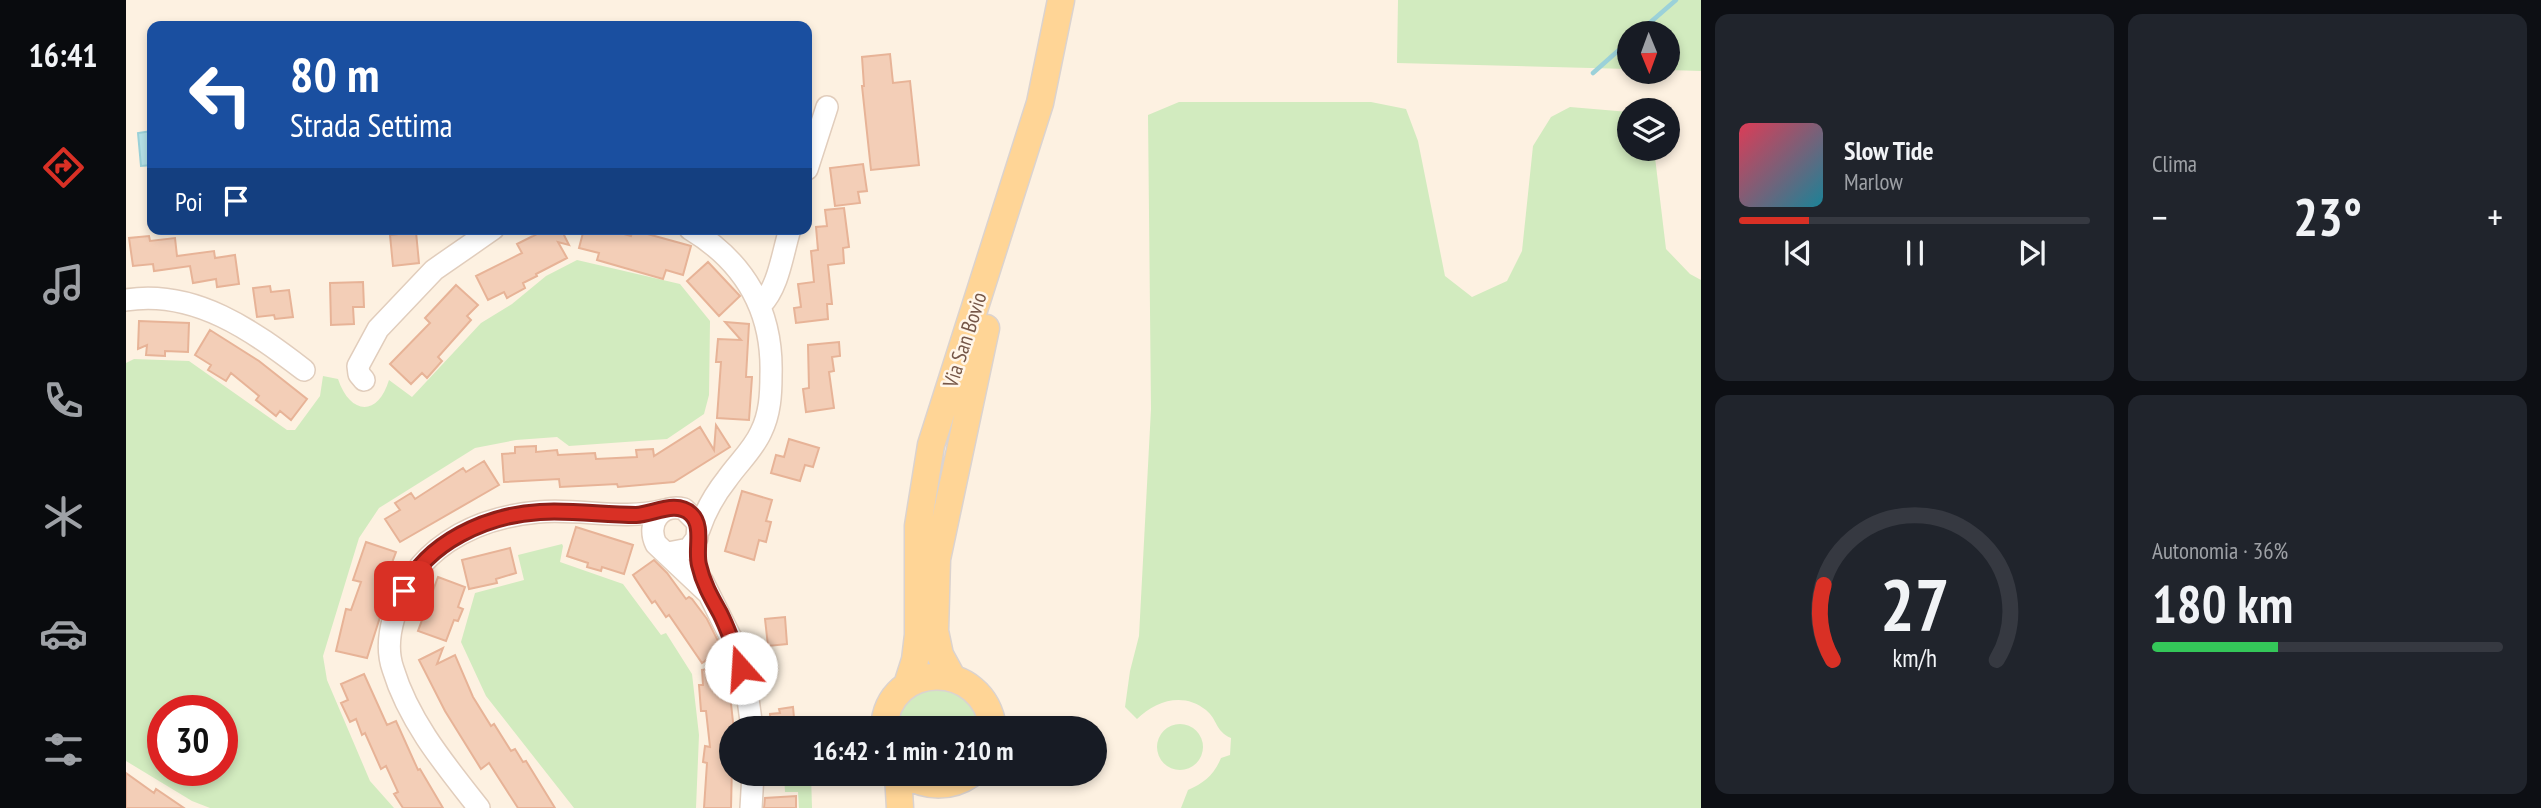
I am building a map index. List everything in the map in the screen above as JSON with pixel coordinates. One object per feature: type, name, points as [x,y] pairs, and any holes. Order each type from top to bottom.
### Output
[{"type":"main road","name":"Via San Bovio","points":[[887,716],[890,705],[907,685],[915,660],[918,635],[918,526],[932,445],[1040,103],[1061,0]]},
{"type":"main road","name":"Via San Bovio","points":[[952,677],[940,655],[935,631],[937,559],[981,344],[1057,103],[1075,0]]},
{"type":"main road","points":[[907,685],[933,676],[952,677],[968,684],[979,694],[990,716]]},
{"type":"main road","points":[[899,786],[900,808]]},
{"type":"main road","points":[[931,808],[953,786]]},
{"type":"street","points":[[812,154],[827,107]]},
{"type":"street","points":[[364,380],[359,374],[358,366],[378,329],[434,270],[484,235]]},
{"type":"street","points":[[604,515],[661,545],[682,552],[694,544],[726,480],[762,432],[768,411],[771,358],[769,333],[761,306],[755,294],[713,244],[699,235]]},
{"type":"street","points":[[761,306],[774,283],[788,235]]},
{"type":"street","points":[[126,300],[138,298],[180,302],[223,315],[261,338],[304,370]]},
{"type":"street","points":[[479,808],[436,753],[393,669],[389,642],[400,599],[413,572],[422,561],[452,539],[505,518],[538,512],[646,514],[671,508],[726,480]]},
{"type":"street","points":[[671,508],[690,512],[698,534],[697,555],[708,593],[734,644],[746,685],[750,716]]},
{"type":"street","points":[[671,508],[652,525],[661,545],[708,593]]},
{"type":"street","points":[[751,808],[752,786]]},
{"type":"green space","points":[[1398,0],[1701,0],[1701,71],[1680,70],[1680,21],[1617,21],[1617,69],[1397,63]]},
{"type":"green space","points":[[1179,102],[1371,102],[1406,109],[1418,141],[1445,276],[1472,297],[1507,281],[1522,251],[1533,146],[1551,117],[1570,107],[1617,111],[1617,161],[1655,161],[1666,249],[1690,274],[1701,280],[1701,808],[1181,808],[1188,790],[1208,778],[1221,758],[1230,755],[1231,738],[1219,729],[1206,710],[1189,701],[1161,703],[1137,719],[1125,707],[1139,636],[1151,409],[1148,115]]},
{"type":"green space","points":[[577,260],[680,284],[710,321],[709,395],[704,414],[667,439],[569,446],[557,437],[516,440],[475,448],[379,508],[359,538],[323,656],[327,680],[370,781],[394,808],[210,808],[167,786],[238,786],[238,695],[147,695],[147,774],[126,761],[126,363],[134,359],[189,361],[287,430],[295,430],[320,396],[323,376],[338,379],[349,400],[364,407],[378,401],[389,380],[412,397],[481,323],[512,304],[546,276]]},
{"type":"green space","points":[[562,544],[560,562],[623,584],[661,635],[666,633],[692,674],[699,735],[696,808],[574,808],[486,696],[461,642],[475,593],[524,580],[518,555]]},
{"type":"green space","points":[[919,688],[963,691],[978,716],[895,716],[897,708]]},
{"type":"green space","points":[[1180,724],[1197,730],[1203,747],[1197,764],[1180,770],[1163,764],[1157,747],[1163,730]]},
{"type":"green space","points":[[785,786],[811,786],[812,808],[799,808],[798,792],[785,792]]},
{"type":"water","points":[[147,132],[147,165],[141,166],[138,133]]},
{"type":"building","points":[[890,54],[893,83],[910,81],[919,165],[871,170],[862,86],[862,57]]},
{"type":"building","points":[[863,164],[867,191],[858,192],[860,203],[835,206],[830,168]]},
{"type":"building","points":[[844,208],[849,247],[843,248],[844,263],[828,265],[832,304],[827,304],[828,319],[796,323],[794,308],[801,307],[798,284],[814,282],[811,251],[818,250],[816,227],[827,226],[825,210]]},
{"type":"building","points":[[390,235],[416,235],[419,263],[393,266]]},
{"type":"building","points":[[535,235],[564,235],[569,245],[558,242],[567,258],[523,283],[525,288],[507,298],[504,292],[488,300],[476,276],[522,253],[517,244]]},
{"type":"building","points":[[582,235],[651,235],[691,246],[683,275],[666,270],[663,279],[597,260],[599,253],[579,248]]},
{"type":"building","points":[[149,236],[150,241],[175,238],[177,256],[214,251],[215,258],[235,255],[239,284],[217,287],[216,279],[193,283],[190,266],[154,271],[153,264],[133,266],[129,238]]},
{"type":"building","points":[[708,262],[740,296],[719,316],[687,281]]},
{"type":"building","points":[[363,282],[364,307],[353,307],[354,324],[331,325],[330,283]]},
{"type":"building","points":[[456,285],[478,305],[467,316],[471,320],[438,357],[442,361],[427,378],[422,373],[411,384],[390,364],[430,323],[425,318]]},
{"type":"building","points":[[270,286],[271,292],[289,290],[293,317],[257,317],[253,288]]},
{"type":"building","points":[[139,321],[189,323],[188,352],[165,351],[165,356],[146,355],[147,345],[138,349]]},
{"type":"building","points":[[725,322],[749,324],[746,377],[752,377],[749,420],[717,418],[721,362],[716,362],[718,339],[741,340]]},
{"type":"building","points":[[210,330],[259,361],[307,399],[291,420],[280,411],[276,416],[256,400],[259,396],[231,373],[226,381],[208,370],[211,365],[195,355]]},
{"type":"building","points":[[839,342],[840,356],[832,357],[834,371],[829,372],[834,408],[806,412],[803,389],[809,388],[808,345]]},
{"type":"building","points":[[716,425],[730,447],[674,482],[618,487],[617,484],[560,487],[559,479],[504,482],[502,454],[515,453],[515,447],[536,446],[536,452],[557,450],[558,455],[595,453],[596,459],[637,457],[636,450],[653,449],[654,456],[700,427],[714,450]]},
{"type":"building","points":[[789,439],[819,448],[813,467],[805,465],[800,481],[771,473],[776,455],[784,457]]},
{"type":"building","points":[[484,461],[499,485],[400,542],[385,519],[400,510],[395,503],[411,493],[415,499],[463,468],[466,472]]},
{"type":"building","points":[[742,491],[772,500],[766,521],[771,522],[766,542],[759,540],[754,560],[725,551]]},
{"type":"building","points":[[576,527],[633,545],[624,574],[602,567],[601,571],[587,567],[588,563],[567,556]]},
{"type":"building","points":[[366,542],[396,552],[387,576],[390,577],[384,594],[387,595],[367,658],[336,651],[346,609],[351,610],[361,582],[353,580]]},
{"type":"building","points":[[510,548],[516,573],[496,579],[497,583],[469,589],[462,560]]},
{"type":"building","points":[[654,560],[686,599],[692,599],[707,619],[722,649],[702,663],[669,615],[666,617],[655,601],[652,603],[633,575]]},
{"type":"building","points":[[438,577],[465,587],[458,607],[463,609],[458,621],[454,620],[446,641],[418,631]]},
{"type":"building","points":[[785,617],[787,644],[768,646],[765,619]]},
{"type":"building","points":[[443,648],[437,664],[455,655],[473,697],[491,726],[494,724],[511,751],[515,749],[523,762],[526,761],[555,808],[518,808],[489,763],[481,769],[445,711],[419,660]]},
{"type":"building","points":[[727,667],[732,716],[719,716],[719,786],[732,786],[731,808],[704,808],[707,763],[703,762],[705,746],[710,747],[706,711],[701,711],[699,685],[703,685],[702,670]]},
{"type":"building","points":[[364,674],[387,725],[396,721],[418,770],[420,769],[443,808],[403,808],[394,794],[398,792],[386,766],[381,769],[356,719],[350,722],[341,703],[348,700],[341,684]]},
{"type":"building","points":[[793,707],[794,716],[770,716],[780,713],[779,709]]},
{"type":"building","points":[[126,773],[154,793],[156,789],[184,808],[126,808]]},
{"type":"building","points":[[796,796],[796,808],[764,808],[765,798]]},
{"type":"waterway","points":[[1652,21],[1676,0]]},
{"type":"waterway","points":[[1593,73],[1617,52]]},
{"type":"route","points":[[404,591],[413,572],[434,551],[475,528],[505,518],[538,512],[646,514],[677,507],[690,512],[698,523],[697,555],[701,575],[734,644],[741,668]]}]
